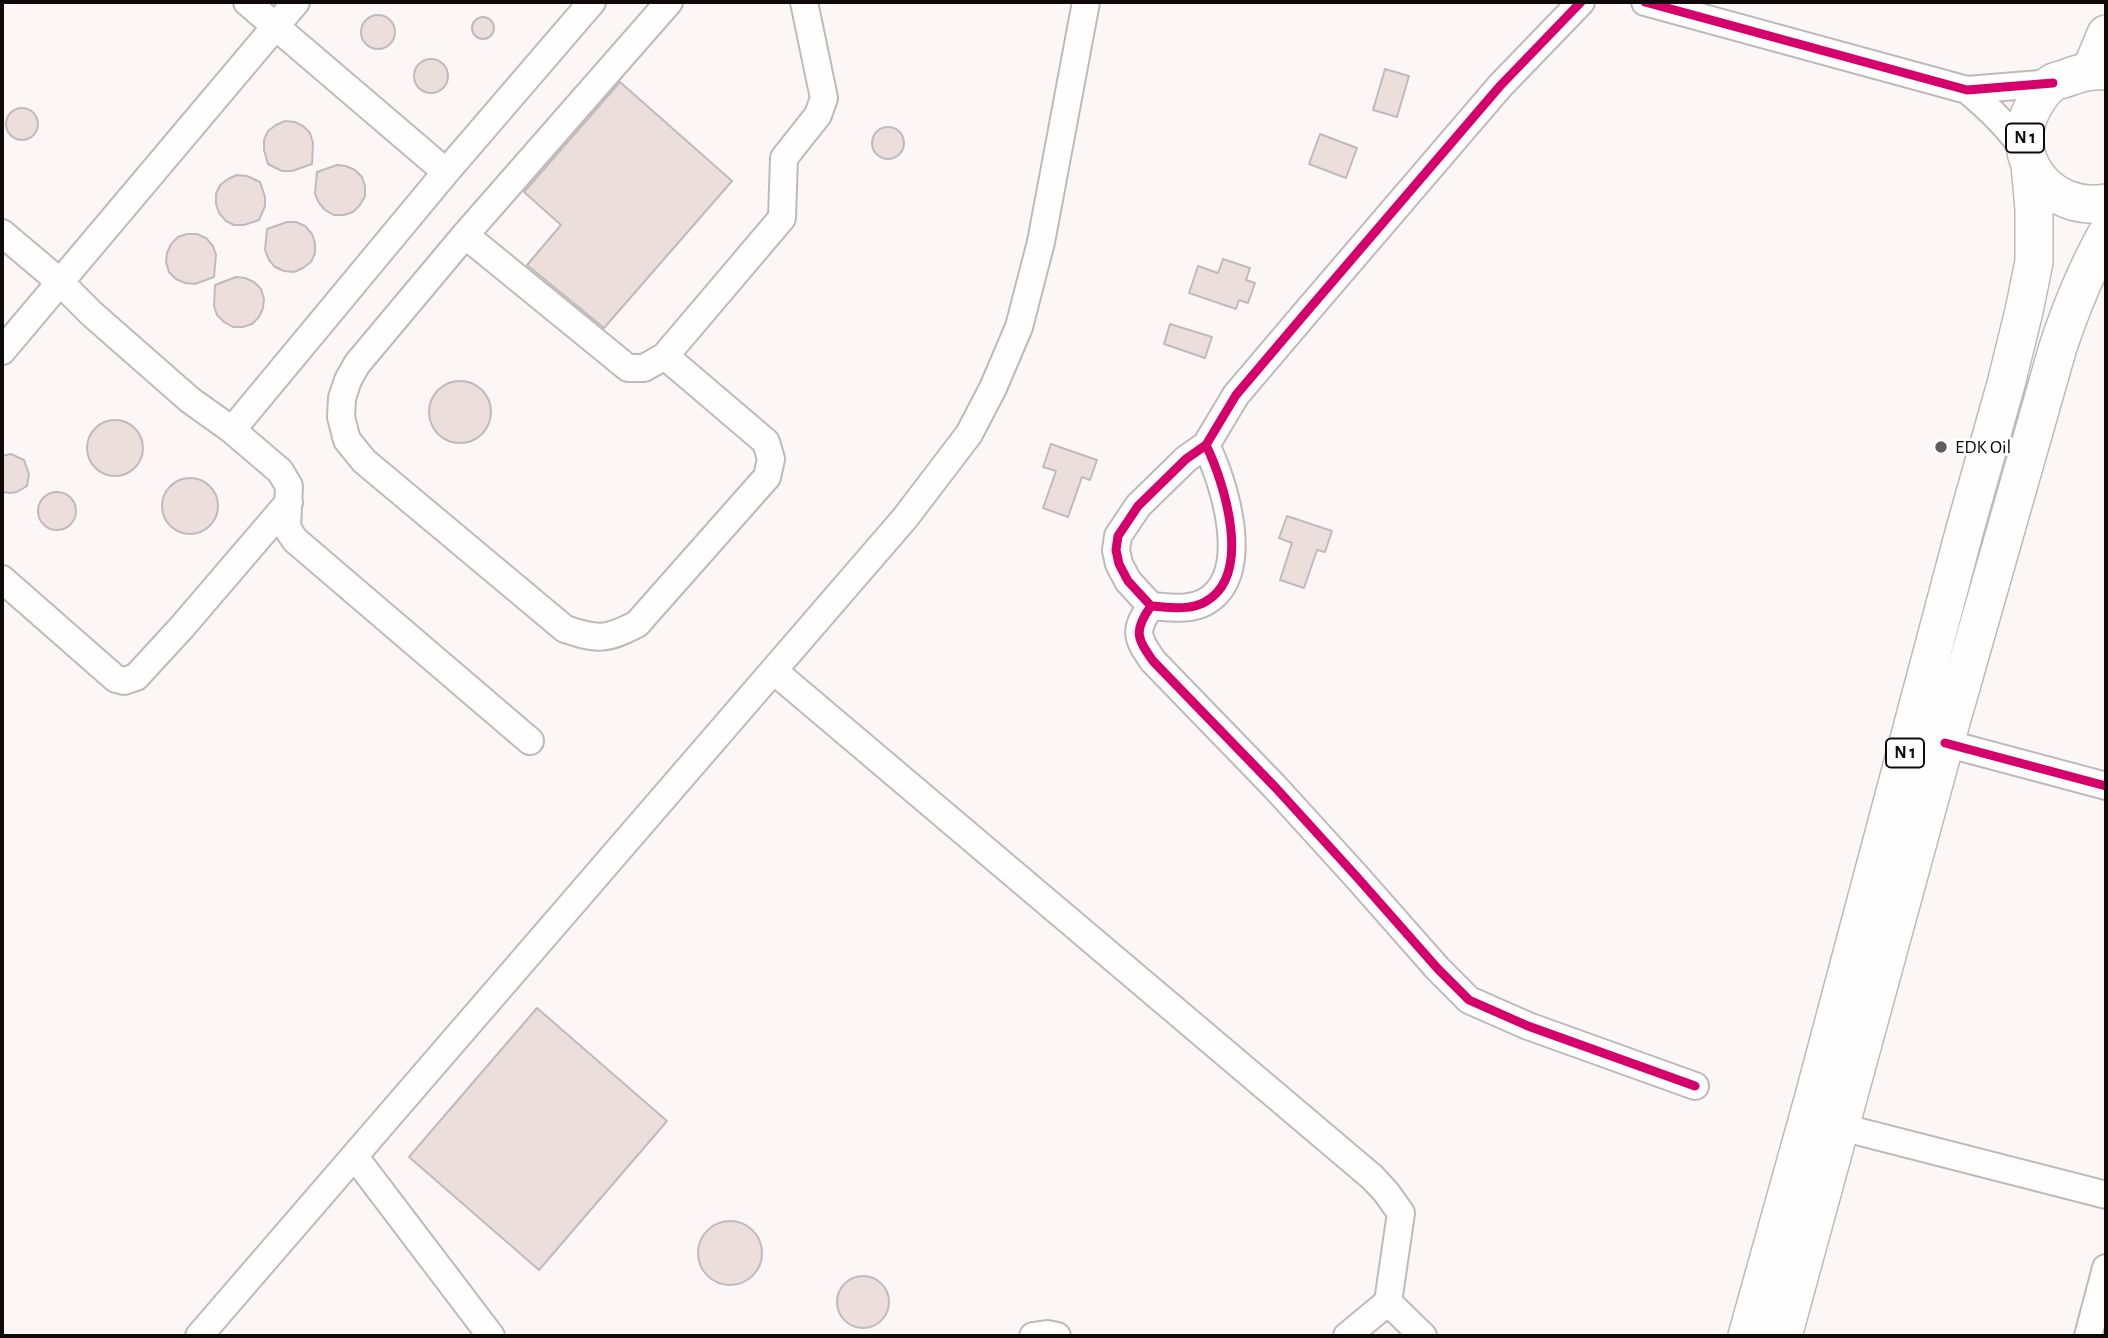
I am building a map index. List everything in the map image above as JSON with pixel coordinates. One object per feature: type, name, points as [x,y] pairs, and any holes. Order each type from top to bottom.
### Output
[{"type":"highway","points":[[2053,83],[2098,71],[2106,34]]},
{"type":"highway","name":"N 1","points":[[1783,1336],[1824,1122],[1965,529],[2007,384],[2024,311],[2034,262],[2034,209],[2025,133],[2029,114],[2039,96],[2053,83]]},
{"type":"highway","name":"N 1","points":[[2028,159],[2041,181],[2056,195],[2074,203],[2106,203]]},
{"type":"highway","name":"N 1","points":[[1747,1336],[1824,1122],[1945,743],[2071,307],[2106,235]]},
{"type":"street","points":[[247,2],[446,172]]},
{"type":"street","points":[[2,351],[296,2]]},
{"type":"street","points":[[232,430],[446,172],[592,2]]},
{"type":"street","points":[[665,356],[766,442],[771,459],[767,477],[636,624],[615,635],[598,638],[565,629],[364,461],[347,440],[341,417],[342,398],[348,380],[371,347],[668,2]]},
{"type":"street","points":[[465,235],[628,368],[644,368],[665,356],[782,218],[784,158],[818,115],[824,98],[804,2]]},
{"type":"street","points":[[199,1336],[905,518],[969,434],[1020,327],[1032,280],[1086,2]]},
{"type":"street","points":[[1206,445],[1216,466],[1227,502],[1231,557],[1227,575],[1216,593],[1204,603],[1186,607],[1151,606],[1128,581],[1119,564],[1116,550],[1118,536],[1138,506],[1186,459],[1206,445],[1236,395],[1294,326],[1500,86],[1581,2]]},
{"type":"street","points":[[1645,2],[1967,90],[2053,83]]},
{"type":"street","points":[[1967,90],[2015,135],[2028,159]]},
{"type":"street","points":[[2,233],[190,400],[232,430],[280,471],[289,486],[287,528],[295,540],[530,740]]},
{"type":"street","points":[[2,579],[116,679],[124,681],[136,677],[183,627],[289,502]]},
{"type":"street","points":[[1151,606],[1137,633],[1153,661],[1275,787],[1469,1000],[1528,1026],[1695,1086]]},
{"type":"street","points":[[774,671],[1372,1177],[1386,1192],[1401,1213],[1388,1301],[1347,1336]]},
{"type":"street","points":[[1945,743],[2106,786]]},
{"type":"street","points":[[1824,1122],[2106,1195]]},
{"type":"street","points":[[355,1157],[491,1336]]},
{"type":"street","points":[[2088,1336],[2106,1268]]},
{"type":"street","points":[[1388,1301],[1423,1336]]},
{"type":"street","points":[[1032,1336],[1057,1336]]},
{"type":"building","points":[[378,15],[390,20],[395,32],[390,44],[378,49],[366,44],[361,32],[366,20]]},
{"type":"building","points":[[483,17],[491,20],[494,28],[491,36],[483,39],[475,36],[472,28],[475,20]]},
{"type":"building","points":[[431,59],[443,64],[448,76],[443,88],[431,93],[419,88],[414,76],[419,64]]},
{"type":"building","points":[[1385,69],[1409,76],[1397,117],[1373,110]]},
{"type":"building","points":[[620,82],[732,181],[604,328],[527,265],[561,225],[524,192]]},
{"type":"building","points":[[22,108],[33,113],[38,124],[33,135],[22,140],[11,135],[6,124],[11,113]]},
{"type":"building","points":[[285,121],[295,122],[310,133],[313,143],[312,164],[292,171],[282,171],[268,164],[264,140],[268,131]]},
{"type":"building","points":[[888,127],[899,132],[904,143],[899,154],[888,159],[877,154],[872,143],[877,132]]},
{"type":"building","points":[[1320,134],[1357,148],[1346,178],[1309,164]]},
{"type":"building","points":[[337,165],[355,170],[362,177],[365,186],[365,196],[360,205],[353,212],[344,215],[334,215],[325,210],[315,194],[317,172]]},
{"type":"building","points":[[237,175],[260,182],[265,197],[265,206],[259,220],[244,225],[234,225],[226,221],[216,204],[220,185]]},
{"type":"building","points":[[287,222],[305,226],[315,243],[311,262],[294,272],[275,267],[265,250],[267,229]]},
{"type":"building","points":[[187,234],[206,238],[213,246],[216,255],[214,277],[195,284],[185,283],[169,272],[166,262],[171,244],[178,237]]},
{"type":"building","points":[[1223,259],[1250,268],[1246,280],[1255,283],[1248,303],[1239,300],[1236,309],[1189,293],[1198,266],[1218,273]]},
{"type":"building","points":[[236,277],[254,282],[261,289],[264,299],[259,317],[252,324],[243,327],[233,327],[224,322],[217,315],[214,306],[215,285]]},
{"type":"building","points":[[1170,324],[1212,337],[1205,358],[1164,344]]},
{"type":"building","points":[[460,381],[482,390],[491,412],[482,434],[460,443],[438,434],[429,412],[438,390]]},
{"type":"building","points":[[109,420],[121,420],[135,428],[143,442],[141,459],[135,468],[121,476],[109,476],[92,464],[87,454],[87,442],[99,425]]},
{"type":"building","points":[[1051,444],[1097,460],[1090,480],[1082,477],[1068,517],[1043,508],[1056,471],[1043,467]]},
{"type":"building","points":[[11,454],[24,460],[29,474],[27,486],[17,492],[2,492],[2,456]]},
{"type":"building","points":[[184,478],[196,478],[210,486],[218,500],[216,517],[210,526],[196,534],[184,534],[167,522],[162,512],[162,500],[174,483]]},
{"type":"building","points":[[57,492],[71,497],[76,511],[71,525],[57,530],[43,525],[38,511],[43,497]]},
{"type":"building","points":[[1287,516],[1332,531],[1325,552],[1317,550],[1304,588],[1280,580],[1292,543],[1279,538]]},
{"type":"building","points":[[537,1008],[667,1121],[539,1270],[409,1157]]},
{"type":"building","points":[[724,1221],[736,1221],[753,1230],[760,1241],[760,1265],[753,1276],[736,1285],[724,1285],[712,1280],[703,1271],[698,1259],[698,1247],[703,1235],[712,1226]]},
{"type":"building","points":[[863,1276],[873,1278],[881,1284],[887,1292],[887,1312],[881,1320],[873,1326],[863,1328],[853,1326],[845,1320],[839,1312],[837,1302],[839,1292],[845,1284],[853,1278]]},
{"type":"cycle path","points":[[1206,445],[1227,504],[1232,550],[1228,571],[1220,589],[1199,605],[1178,608],[1151,606],[1128,581],[1119,564],[1116,550],[1118,536],[1138,506],[1186,459],[1206,445],[1236,395],[1500,86],[1581,2]]},
{"type":"cycle path","points":[[1645,2],[1967,90],[2053,83]]},
{"type":"cycle path","points":[[1151,606],[1141,622],[1139,634],[1153,661],[1275,787],[1469,1000],[1528,1026],[1695,1086]]},
{"type":"cycle path","points":[[1945,743],[2106,786]]},
{"type":"place","name":"EDK Oil","points":[[1941,447]]}]
